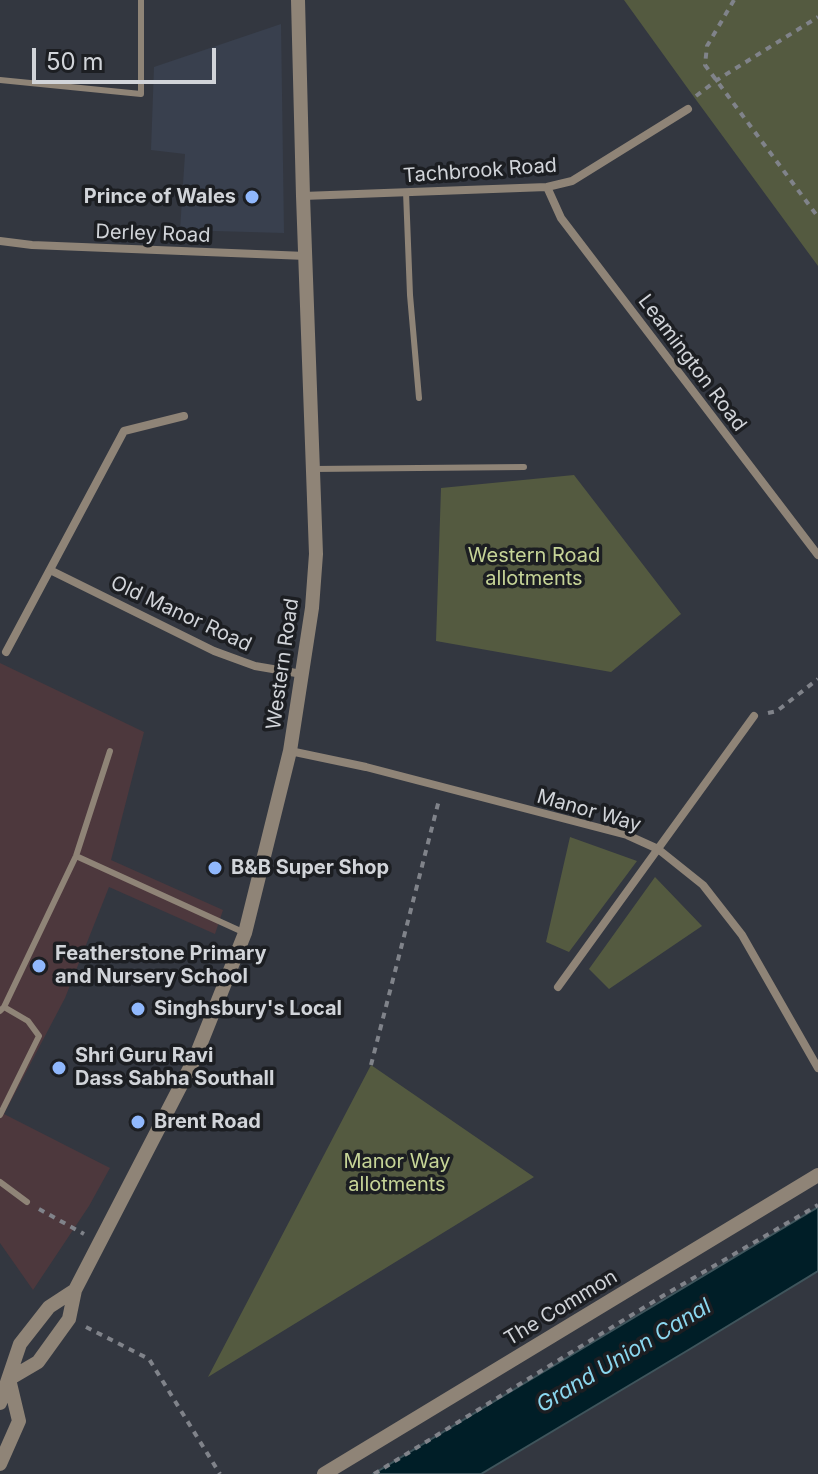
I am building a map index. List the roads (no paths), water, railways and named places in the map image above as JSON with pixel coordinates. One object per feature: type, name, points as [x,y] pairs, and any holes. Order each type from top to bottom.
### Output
[{"type":"street","name":"Western Road","points":[[4,1378],[38,1362],[69,1319],[75,1290],[195,1058],[245,933],[290,751],[312,608],[316,554],[298,0]]},
{"type":"street","name":"Tachbrook Road","points":[[303,196],[547,187],[572,181],[688,109]]},
{"type":"street","name":"Leamington Road","points":[[547,187],[561,218],[818,555]]},
{"type":"street","name":"Derley Road","points":[[0,241],[32,245],[306,256]]},
{"type":"street","points":[[6,652],[124,431],[184,416]]},
{"type":"street","name":"Old Manor Road","points":[[50,570],[214,651],[255,666],[302,674]]},
{"type":"street","points":[[558,987],[754,716]]},
{"type":"street","name":"Manor Way","points":[[290,751],[366,767],[627,835],[658,849],[703,885],[742,935],[818,1068]]},
{"type":"street","name":"The Common","points":[[324,1474],[818,1175]]},
{"type":"street","name":"Western Road","points":[[0,1403],[4,1378],[20,1344],[49,1307],[75,1290]]},
{"type":"street","points":[[0,1464],[19,1421],[4,1378]]},
{"type":"lane","points":[[0,80],[141,94],[141,0]]},
{"type":"lane","points":[[406,192],[410,295],[419,398]]},
{"type":"lane","points":[[313,469],[524,467]]},
{"type":"lane","points":[[0,1115],[39,1036],[28,1021],[2,1009],[76,856],[110,751]]},
{"type":"lane","points":[[76,856],[245,933]]},
{"type":"lane","points":[[0,1182],[27,1202]]},
{"type":"water","name":"Grand Union Canal","points":[[818,1207],[818,1271],[690,1349],[481,1474],[373,1474]]},
{"type":"place","name":"Prince of Wales","points":[[252,197]]},
{"type":"place","name":"B&B Super Shop","points":[[215,868]]},
{"type":"place","name":"Featherstone Primary and Nursery School","points":[[39,966]]},
{"type":"place","name":"Singhsbury's Local","points":[[138,1009]]},
{"type":"place","name":"Shri Guru Ravi Dass Sabha Southall","points":[[59,1068]]},
{"type":"place","name":"Brent Road","points":[[138,1122]]},
{"type":"park label","name":"Western Road allotments","points":[[534,568]]},
{"type":"park label","name":"Manor Way allotments","points":[[397,1174]]}]
